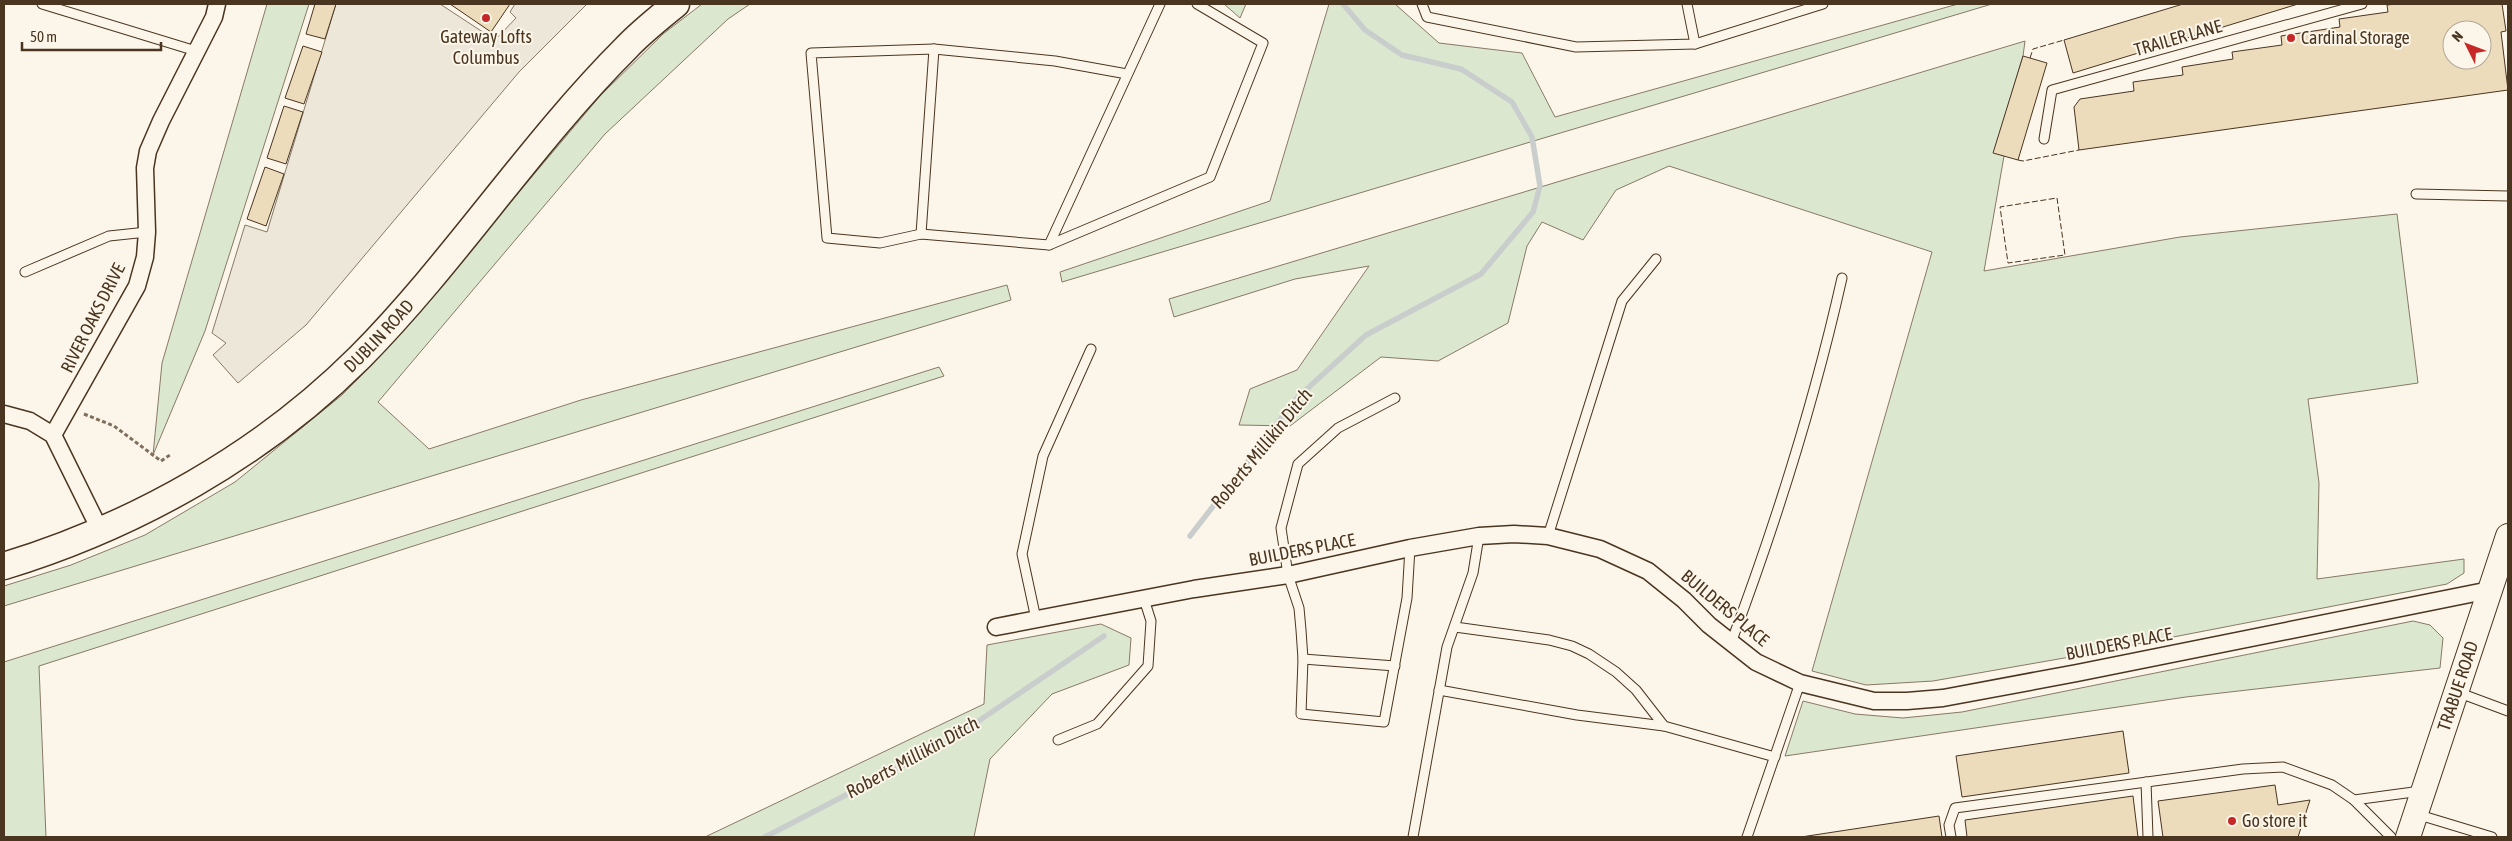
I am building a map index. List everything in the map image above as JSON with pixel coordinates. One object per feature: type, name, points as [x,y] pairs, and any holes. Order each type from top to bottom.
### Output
[{"type":"main road","name":"DUBLIN ROAD","points":[[4,566],[37,556],[167,499],[205,477],[278,428],[333,382],[386,329],[565,115],[620,54],[676,4]]},
{"type":"main road","name":"TRABUE ROAD","points":[[2408,837],[2508,536]]},
{"type":"street","name":"RIVER OAKS DRIVE","points":[[53,435],[136,286],[145,257],[147,232],[145,168],[148,152],[161,121],[214,17],[217,4]]},
{"type":"street","points":[[4,414],[30,420],[53,435],[100,530]]},
{"type":"street","name":"BUILDERS PLACE","points":[[996,627],[1144,599],[1288,575],[1410,548],[1479,536],[1514,534],[1548,536],[1600,549],[1648,571],[1731,643],[1756,662],[1800,683],[1874,701],[1943,698],[2490,590]]},
{"type":"lane","points":[[42,4],[196,51]]},
{"type":"lane","points":[[1048,244],[1160,4]]},
{"type":"lane","points":[[1127,74],[1055,61],[934,50],[811,52],[827,238],[880,243],[921,234],[1048,244],[1210,177],[1262,43],[1197,4]]},
{"type":"lane","points":[[1422,4],[1427,17],[1576,47],[1695,44],[1823,4]]},
{"type":"lane","points":[[1687,4],[1695,44]]},
{"type":"lane","name":"TRAILER LANE","points":[[2044,140],[2052,90],[2362,4]]},
{"type":"lane","points":[[921,234],[934,50]]},
{"type":"lane","points":[[2416,194],[2508,196]]},
{"type":"lane","points":[[26,272],[101,239],[147,232]]},
{"type":"lane","points":[[1548,536],[1622,301],[1656,259]]},
{"type":"lane","points":[[1731,643],[1766,549],[1798,450],[1826,348],[1842,278]]},
{"type":"lane","points":[[1036,619],[1022,554],[1043,456],[1091,349]]},
{"type":"lane","points":[[1395,398],[1338,428],[1298,464],[1282,528],[1288,575],[1299,608],[1304,659],[1301,714],[1384,722],[1407,598],[1410,548]]},
{"type":"lane","points":[[1413,837],[1447,647],[1473,573],[1479,536]]},
{"type":"lane","points":[[1058,740],[1097,724],[1148,666],[1151,621],[1144,599]]},
{"type":"lane","points":[[1455,627],[1548,640],[1572,646],[1589,654],[1616,672],[1636,690],[1664,726]]},
{"type":"lane","points":[[1304,659],[1395,666]]},
{"type":"lane","points":[[1747,837],[1800,683]]},
{"type":"lane","points":[[1439,690],[1576,715],[1664,726],[1775,757]]},
{"type":"lane","points":[[2456,692],[2508,711]]},
{"type":"lane","points":[[1951,837],[1949,825],[1955,808],[2243,769],[2283,767],[2332,785],[2354,800],[2391,837]]},
{"type":"lane","points":[[2146,782],[2148,837]]},
{"type":"lane","points":[[2354,800],[2424,790]]},
{"type":"lane","points":[[2416,814],[2492,837]]},
{"type":"path","points":[[75,412],[98,418],[114,426],[161,461],[170,455]]},
{"type":"green space","points":[[267,4],[309,4],[205,331],[153,455],[162,363]]},
{"type":"green space","points":[[702,4],[750,4],[728,19],[605,134],[378,402],[429,449],[581,400],[1007,285],[1011,300],[4,606],[4,586],[71,565],[145,535],[235,482],[342,395],[389,346],[600,96],[663,34]]},
{"type":"green space","points":[[1224,4],[1246,4],[1240,18]]},
{"type":"green space","points":[[1329,4],[1395,4],[1439,43],[1522,53],[1555,117],[1958,4],[1992,4],[1062,282],[1060,272],[1270,201]]},
{"type":"green space","points":[[2025,41],[2023,56],[1994,152],[2004,156],[1984,271],[2180,237],[2397,214],[2418,383],[2308,399],[2319,483],[2317,579],[2464,559],[2464,573],[2447,584],[2070,657],[1933,681],[1866,685],[1812,671],[1932,252],[1669,166],[1616,190],[1583,240],[1542,222],[1527,246],[1508,323],[1438,361],[1381,357],[1290,426],[1239,425],[1250,389],[1297,370],[1369,266],[1295,279],[1174,317],[1169,299]]},
{"type":"green space","points":[[939,367],[944,376],[39,666],[46,837],[4,837],[4,662]]},
{"type":"green space","points":[[2413,621],[2430,625],[2443,638],[2440,668],[2186,697],[1785,756],[1803,701],[1855,714],[1903,718],[1962,712]]},
{"type":"green space","points":[[1101,624],[1131,638],[1129,665],[1052,694],[990,759],[974,837],[705,837],[984,704],[987,645]]},
{"type":"shaded area","points":[[336,4],[440,4],[495,40],[516,18],[510,12],[515,4],[587,4],[519,72],[306,325],[238,383],[213,355],[226,343],[212,333],[245,225],[267,232]]},
{"type":"building","points":[[315,4],[336,4],[325,39],[306,34]]},
{"type":"building","name":"Gateway Lofts Columbus","points":[[450,4],[510,4],[491,32]]},
{"type":"building","points":[[2183,4],[2298,4],[2073,73],[2064,40]]},
{"type":"building","points":[[2396,4],[2502,4],[2506,31],[2501,32],[2508,90],[2079,150],[2074,107],[2080,99],[2134,91],[2133,82],[2183,75],[2182,67],[2233,59],[2232,52],[2282,45],[2281,36],[2340,27],[2339,19],[2388,12],[2387,5]]},
{"type":"building","points":[[303,46],[322,52],[304,104],[285,98]]},
{"type":"building","points":[[2023,56],[2047,63],[2018,160],[1993,153]]},
{"type":"building","points":[[284,106],[303,112],[286,164],[267,158]]},
{"type":"building","points":[[265,167],[284,174],[266,226],[247,219]]},
{"type":"building","points":[[2123,731],[2129,773],[1962,797],[1956,756]]},
{"type":"building","name":"Go store it","points":[[2275,785],[2278,805],[2310,800],[2298,837],[2163,837],[2158,801]]},
{"type":"building","points":[[2133,796],[2138,837],[1967,837],[1965,820]]},
{"type":"building","points":[[1939,816],[1942,837],[1801,837]]},
{"type":"waterway","name":"Roberts Millikin Ditch","points":[[1190,536],[1297,398],[1366,335],[1481,274],[1533,212],[1540,186],[1532,137],[1512,102],[1461,69],[1402,55],[1365,30],[1343,4]]},
{"type":"waterway","name":"Roberts Millikin Ditch","points":[[765,837],[946,743],[1104,636]]},
{"type":"fence","points":[[2030,58],[2033,49],[2064,40]]},
{"type":"fence","points":[[2018,160],[2023,161],[2079,150]]},
{"type":"fence","points":[[2057,198],[2065,255],[2008,263],[2000,207],[2057,198]]},
{"type":"place","name":"Gateway Lofts Columbus","points":[[486,18]]},
{"type":"place","name":"Cardinal Storage","points":[[2291,38]]},
{"type":"place","name":"Go store it","points":[[2232,821]]}]
